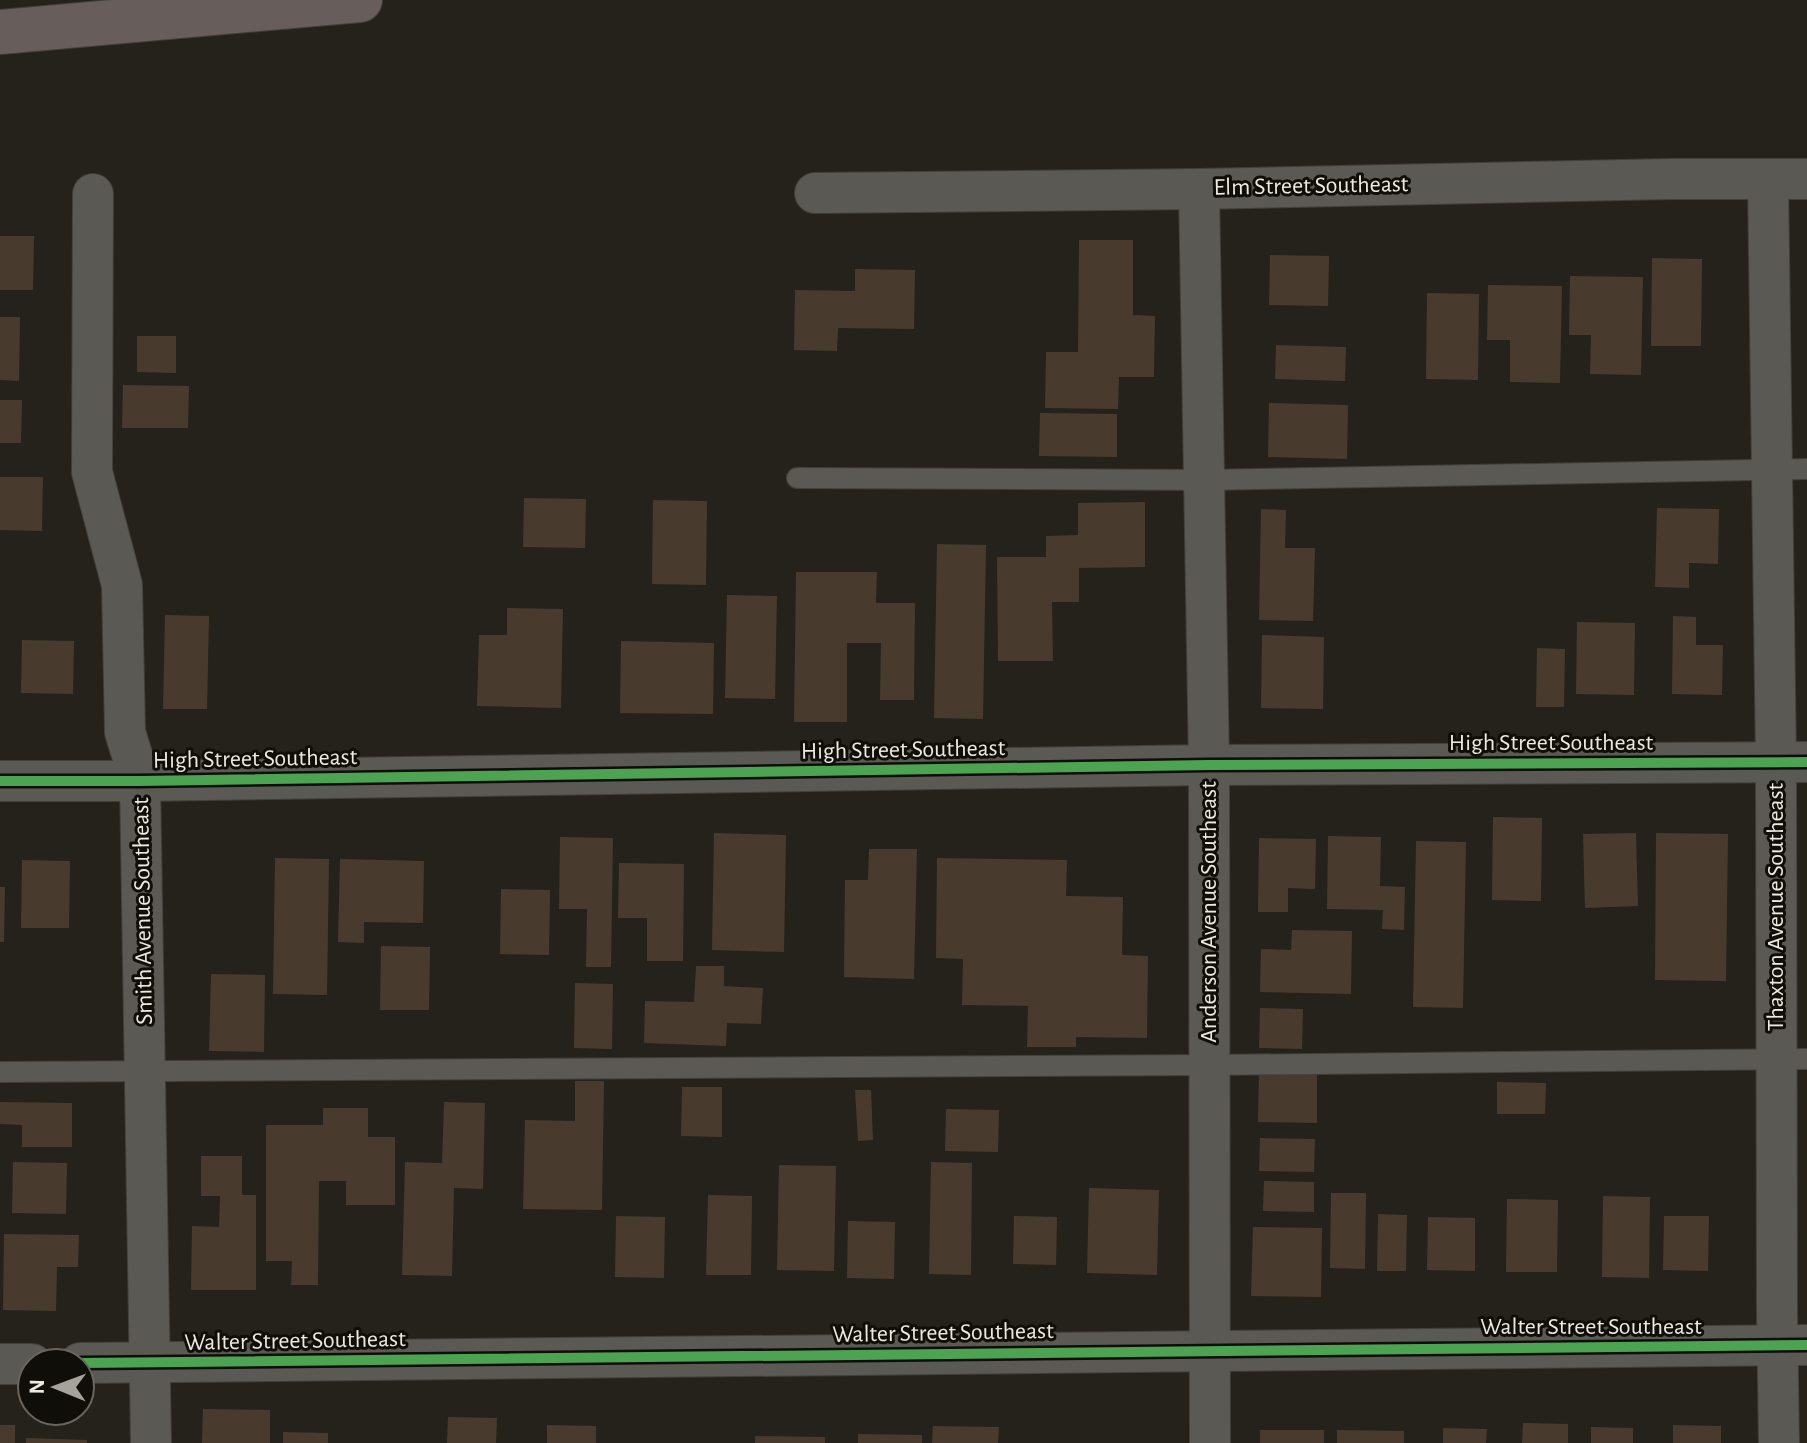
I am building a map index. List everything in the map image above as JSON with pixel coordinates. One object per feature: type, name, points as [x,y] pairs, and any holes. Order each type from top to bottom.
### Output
[{"type":"highway","points":[[0,32],[360,0]]},
{"type":"street","name":"Elm Street Southeast","points":[[815,193],[1807,179]]},
{"type":"street","name":"Thaxton Avenue Southeast","points":[[1768,180],[1790,469],[1792,1346],[1779,1443]]},
{"type":"street","name":"Anderson Avenue Southeast","points":[[1199,189],[1209,765],[1210,1443]]},
{"type":"street","name":"Smith Avenue Southeast","points":[[93,194],[92,472],[122,585],[125,732],[140,781],[151,1443]]},
{"type":"street","name":"High Street Southeast","points":[[0,781],[1209,765],[1792,762]]},
{"type":"street","name":"Walter Street Southeast","points":[[96,1363],[1792,1346]]},
{"type":"lane","points":[[797,478],[1204,480],[1790,469]]},
{"type":"lane","points":[[0,1072],[1792,1059]]},
{"type":"building","points":[[0,236],[34,236],[33,290],[0,290]]},
{"type":"building","points":[[1079,240],[1133,240],[1133,315],[1155,316],[1154,377],[1119,377],[1118,409],[1045,408],[1046,352],[1078,352]]},
{"type":"building","points":[[1270,255],[1329,256],[1328,306],[1269,305]]},
{"type":"building","points":[[1652,258],[1702,259],[1701,346],[1651,346]]},
{"type":"building","points":[[855,269],[915,270],[914,329],[838,328],[837,351],[794,350],[795,290],[855,291]]},
{"type":"building","points":[[1570,276],[1643,277],[1641,375],[1590,374],[1591,335],[1569,335]]},
{"type":"building","points":[[1488,285],[1562,286],[1560,383],[1510,382],[1510,340],[1487,340]]},
{"type":"building","points":[[1427,293],[1479,294],[1478,380],[1426,379]]},
{"type":"building","points":[[0,317],[20,317],[19,381],[0,380]]},
{"type":"building","points":[[137,336],[176,336],[176,373],[137,372]]},
{"type":"building","points":[[1276,345],[1346,347],[1345,381],[1275,379]]},
{"type":"building","points":[[123,385],[189,386],[188,428],[122,428]]},
{"type":"building","points":[[0,400],[22,400],[21,443],[0,443]]},
{"type":"building","points":[[1269,403],[1348,405],[1347,459],[1268,457]]},
{"type":"building","points":[[1040,413],[1117,414],[1117,457],[1039,456]]},
{"type":"building","points":[[0,477],[43,477],[42,531],[0,530]]},
{"type":"building","points":[[524,498],[586,499],[585,548],[523,547]]},
{"type":"building","points":[[653,500],[707,501],[706,585],[652,584]]},
{"type":"building","points":[[1145,502],[1145,567],[1079,568],[1079,602],[1052,602],[1053,661],[998,661],[997,557],[1046,557],[1046,536],[1078,535],[1078,503]]},
{"type":"building","points":[[1657,508],[1719,509],[1718,564],[1689,563],[1689,588],[1655,587]]},
{"type":"building","points":[[1261,509],[1286,510],[1285,548],[1315,548],[1313,621],[1259,620]]},
{"type":"building","points":[[937,544],[986,545],[983,719],[934,718]]},
{"type":"building","points":[[796,572],[877,572],[876,603],[915,603],[914,700],[880,700],[881,643],[847,643],[847,722],[794,722]]},
{"type":"building","points":[[727,595],[777,596],[775,699],[725,698]]},
{"type":"building","points":[[507,608],[563,609],[561,708],[477,706],[479,635],[507,635]]},
{"type":"building","points":[[165,615],[209,616],[207,709],[163,709]]},
{"type":"building","points":[[1673,616],[1696,617],[1696,645],[1723,645],[1722,695],[1672,694]]},
{"type":"building","points":[[1577,622],[1635,623],[1634,695],[1576,694]]},
{"type":"building","points":[[1262,635],[1324,637],[1323,709],[1261,708]]},
{"type":"building","points":[[22,640],[74,641],[73,694],[21,693]]},
{"type":"building","points":[[621,641],[714,643],[713,714],[620,713]]},
{"type":"building","points":[[1537,648],[1565,649],[1564,707],[1536,707]]},
{"type":"building","points":[[1493,817],[1542,818],[1541,901],[1492,900]]},
{"type":"building","points":[[714,833],[786,835],[784,952],[712,950]]},
{"type":"building","points":[[1636,833],[1638,906],[1585,908],[1583,834]]},
{"type":"building","points":[[1656,833],[1728,834],[1726,981],[1655,980]]},
{"type":"building","points":[[1328,836],[1381,837],[1380,886],[1405,887],[1404,930],[1382,929],[1383,910],[1327,909]]},
{"type":"building","points":[[560,837],[613,838],[611,967],[586,967],[587,909],[559,909]]},
{"type":"building","points":[[1259,838],[1316,839],[1315,889],[1288,888],[1288,912],[1258,912]]},
{"type":"building","points":[[1416,841],[1466,842],[1463,1008],[1413,1007]]},
{"type":"building","points":[[869,849],[917,849],[914,979],[844,977],[845,880],[868,880]]},
{"type":"building","points":[[275,858],[329,859],[327,995],[273,994]]},
{"type":"building","points":[[937,858],[1067,860],[1066,896],[1123,897],[1122,955],[1148,956],[1147,1038],[1076,1037],[1076,1047],[1027,1047],[1028,1006],[962,1005],[963,959],[936,958]]},
{"type":"building","points":[[340,859],[424,861],[423,923],[364,922],[364,943],[338,942]]},
{"type":"building","points":[[22,860],[70,861],[69,928],[21,928]]},
{"type":"building","points":[[619,863],[684,864],[683,961],[647,961],[647,918],[618,918]]},
{"type":"building","points":[[0,887],[5,887],[4,942],[0,942]]},
{"type":"building","points":[[501,889],[550,890],[549,955],[500,954]]},
{"type":"building","points":[[1292,930],[1352,931],[1351,994],[1260,992],[1261,949],[1291,950]]},
{"type":"building","points":[[381,946],[430,947],[429,1010],[380,1010]]},
{"type":"building","points":[[696,966],[724,966],[724,986],[763,988],[761,1024],[727,1023],[726,1046],[644,1043],[645,1001],[694,1002]]},
{"type":"building","points":[[211,974],[265,975],[264,1052],[209,1051]]},
{"type":"building","points":[[575,983],[613,984],[612,1049],[574,1048]]},
{"type":"building","points":[[1260,1008],[1303,1009],[1302,1049],[1259,1048]]},
{"type":"building","points":[[1259,1071],[1317,1072],[1317,1123],[1258,1122]]},
{"type":"building","points":[[575,1081],[604,1081],[602,1210],[523,1209],[525,1120],[575,1121]]},
{"type":"building","points":[[1497,1082],[1546,1083],[1545,1114],[1497,1114]]},
{"type":"building","points":[[682,1087],[722,1087],[722,1137],[681,1136]]},
{"type":"building","points":[[855,1090],[871,1090],[873,1140],[858,1141]]},
{"type":"building","points":[[0,1102],[72,1103],[72,1147],[22,1147],[22,1125],[0,1124]]},
{"type":"building","points":[[444,1102],[485,1103],[483,1189],[454,1188],[452,1276],[402,1275],[405,1162],[442,1163]]},
{"type":"building","points":[[323,1108],[368,1108],[368,1137],[395,1137],[395,1205],[346,1205],[346,1181],[319,1181],[318,1285],[291,1285],[292,1261],[266,1261],[266,1125],[323,1125]]},
{"type":"building","points":[[946,1109],[999,1110],[998,1152],[945,1151]]},
{"type":"building","points":[[1260,1138],[1315,1139],[1314,1172],[1259,1171]]},
{"type":"building","points":[[201,1156],[242,1156],[242,1195],[256,1195],[256,1290],[191,1290],[192,1226],[219,1227],[220,1196],[201,1196]]},
{"type":"building","points":[[13,1162],[67,1163],[66,1214],[12,1213]]},
{"type":"building","points":[[931,1162],[972,1163],[971,1275],[929,1274]]},
{"type":"building","points":[[779,1165],[836,1166],[834,1271],[777,1270]]},
{"type":"building","points":[[1264,1181],[1314,1182],[1314,1212],[1263,1211]]},
{"type":"building","points":[[1089,1188],[1159,1190],[1157,1275],[1087,1273]]},
{"type":"building","points":[[1331,1193],[1366,1193],[1365,1269],[1330,1268]]},
{"type":"building","points":[[708,1195],[752,1196],[751,1275],[706,1275]]},
{"type":"building","points":[[1603,1196],[1650,1197],[1649,1278],[1602,1277]]},
{"type":"building","points":[[1507,1199],[1558,1200],[1557,1272],[1506,1272]]},
{"type":"building","points":[[1378,1214],[1407,1215],[1406,1271],[1377,1271]]},
{"type":"building","points":[[616,1216],[665,1217],[664,1278],[615,1277]]},
{"type":"building","points":[[1014,1216],[1057,1217],[1056,1265],[1013,1264]]},
{"type":"building","points":[[1664,1216],[1709,1216],[1708,1271],[1663,1270]]},
{"type":"building","points":[[1428,1217],[1475,1218],[1475,1271],[1427,1270]]},
{"type":"building","points":[[848,1221],[895,1222],[894,1279],[847,1278]]},
{"type":"building","points":[[1253,1227],[1322,1228],[1321,1297],[1251,1296]]},
{"type":"building","points":[[4,1234],[79,1235],[78,1267],[57,1267],[56,1311],[3,1310]]},
{"type":"building","points":[[203,1409],[270,1410],[270,1443],[202,1443]]},
{"type":"building","points":[[448,1417],[497,1418],[496,1443],[447,1443]]},
{"type":"building","points":[[1523,1423],[1568,1424],[1568,1443],[1522,1443]]},
{"type":"building","points":[[0,1425],[15,1425],[15,1443],[0,1443]]},
{"type":"building","points":[[547,1425],[596,1426],[596,1443],[547,1443]]},
{"type":"building","points":[[1673,1425],[1721,1426],[1721,1443],[1673,1443]]},
{"type":"building","points":[[933,1426],[999,1427],[998,1443],[932,1443]]},
{"type":"building","points":[[1591,1427],[1633,1428],[1633,1443],[1591,1443]]},
{"type":"building","points":[[1443,1428],[1487,1429],[1486,1443],[1443,1443]]},
{"type":"building","points":[[1260,1430],[1324,1430],[1324,1443],[1260,1443]]},
{"type":"building","points":[[1337,1430],[1404,1431],[1404,1443],[1337,1443]]},
{"type":"building","points":[[283,1432],[328,1433],[328,1443],[283,1443]]},
{"type":"building","points":[[858,1434],[922,1435],[922,1443],[858,1443]]},
{"type":"building","points":[[755,1436],[825,1437],[825,1443],[755,1443]]},
{"type":"building","points":[[26,1438],[87,1440],[87,1443],[26,1443]]},
{"type":"cycle path","points":[[0,781],[1209,765],[1807,762]]},
{"type":"cycle path","points":[[96,1363],[1807,1345]]}]
